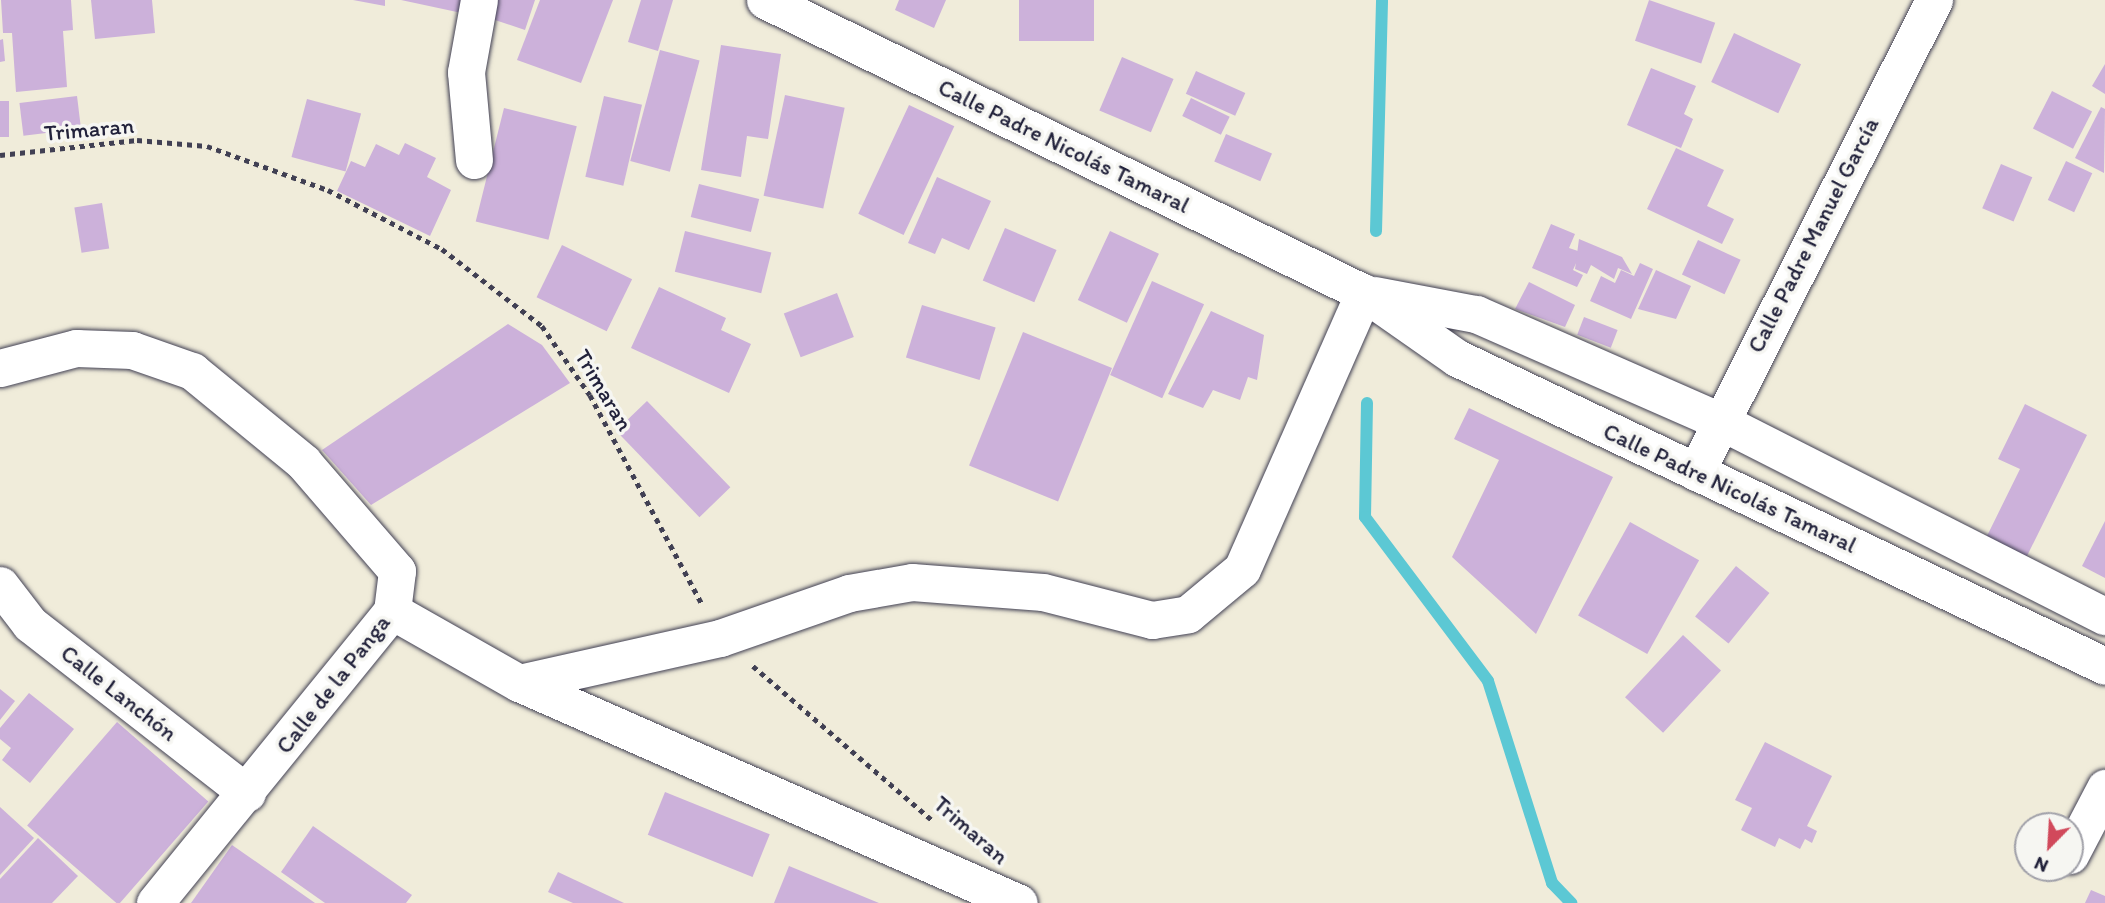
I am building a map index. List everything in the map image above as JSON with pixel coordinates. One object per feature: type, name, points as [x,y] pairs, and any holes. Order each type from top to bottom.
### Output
[{"type":"street","points":[[474,160],[466,72],[479,0]]},
{"type":"street","name":"Calle Padre Nicolás Tamaral","points":[[765,0],[1364,293],[1457,358],[2105,666]]},
{"type":"street","name":"Calle Padre Manuel García","points":[[1696,472],[1717,420],[1934,0]]},
{"type":"street","points":[[519,683],[720,638],[849,593],[912,582],[1043,592],[1152,620],[1188,614],[1241,569],[1364,293]]},
{"type":"street","name":"Calle Padre Nicolás Tamaral","points":[[1364,293],[1476,314],[1717,420],[2105,616]]},
{"type":"street","name":"Calle de la Panga","points":[[0,368],[76,348],[132,350],[192,370],[303,462],[370,534],[397,571],[391,611],[247,793],[155,903]]},
{"type":"street","name":"Calle Lanchón","points":[[0,585],[30,624],[247,793]]},
{"type":"street","points":[[391,611],[519,683],[1019,903]]},
{"type":"street","points":[[2084,828],[2105,788]]},
{"type":"path","name":"Trimaran","points":[[0,155],[136,140],[207,146],[328,190],[442,248],[549,336],[590,395],[720,638],[936,824]]},
{"type":"building","points":[[1,0],[71,0],[73,30],[63,31],[67,87],[16,92],[12,33],[3,33]]},
{"type":"building","points":[[91,0],[152,0],[155,33],[95,39]]},
{"type":"building","points":[[353,0],[385,0],[385,6]]},
{"type":"building","points":[[401,0],[473,0],[471,15]]},
{"type":"building","points":[[486,0],[535,0],[525,30],[480,15]]},
{"type":"building","points":[[540,0],[613,0],[581,83],[517,60]]},
{"type":"building","points":[[641,0],[673,0],[658,51],[628,42]]},
{"type":"building","points":[[899,0],[946,0],[934,28],[895,10]]},
{"type":"building","points":[[1019,0],[1094,0],[1094,41],[1019,41]]},
{"type":"building","points":[[1649,0],[1715,23],[1701,63],[1635,41]]},
{"type":"building","points":[[1734,33],[1801,64],[1778,113],[1711,82]]},
{"type":"building","points":[[3,39],[5,61],[0,62],[0,40]]},
{"type":"building","points":[[721,45],[781,54],[768,139],[747,136],[741,177],[701,170]]},
{"type":"building","points":[[660,50],[700,61],[670,172],[630,161]]},
{"type":"building","points":[[1122,57],[1174,79],[1151,132],[1099,110]]},
{"type":"building","points":[[2105,64],[2105,94],[2092,86]]},
{"type":"building","points":[[1651,68],[1696,86],[1684,114],[1693,119],[1681,148],[1627,125]]},
{"type":"building","points":[[1196,71],[1245,93],[1235,116],[1186,94]]},
{"type":"building","points":[[2052,91],[2092,111],[2073,149],[2033,128]]},
{"type":"building","points":[[785,95],[845,108],[823,208],[764,196]]},
{"type":"building","points":[[77,96],[81,129],[23,136],[19,103]]},
{"type":"building","points":[[604,96],[642,105],[623,186],[585,177]]},
{"type":"building","points":[[1191,98],[1230,117],[1221,135],[1182,116]]},
{"type":"building","points":[[307,99],[361,113],[346,171],[291,157]]},
{"type":"building","points":[[0,101],[9,101],[9,137],[0,137]]},
{"type":"building","points":[[909,105],[954,126],[904,235],[858,214]]},
{"type":"building","points":[[2101,107],[2105,109],[2104,173],[2075,158]]},
{"type":"building","points":[[504,108],[577,126],[548,240],[476,222]]},
{"type":"building","points":[[1226,134],[1272,154],[1260,181],[1214,162]]},
{"type":"building","points":[[405,143],[436,158],[427,177],[451,190],[430,236],[337,191],[351,161],[365,167],[376,144],[399,155]]},
{"type":"building","points":[[1676,148],[1724,170],[1707,206],[1734,219],[1722,244],[1647,209]]},
{"type":"building","points":[[2066,161],[2092,173],[2074,212],[2048,200]]},
{"type":"building","points":[[2001,164],[2032,177],[2014,221],[1982,208]]},
{"type":"building","points":[[937,177],[991,201],[969,250],[942,238],[935,254],[908,243]]},
{"type":"building","points":[[699,184],[759,199],[751,232],[691,217]]},
{"type":"building","points":[[102,203],[109,248],[82,253],[74,207]]},
{"type":"building","points":[[1551,224],[1575,234],[1569,248],[1581,252],[1573,270],[1583,275],[1577,287],[1532,268]]},
{"type":"building","points":[[1005,228],[1057,250],[1034,302],[983,280]]},
{"type":"building","points":[[685,231],[771,253],[761,293],[675,272]]},
{"type":"building","points":[[1110,231],[1159,254],[1127,323],[1078,300]]},
{"type":"building","points":[[1579,239],[1622,257],[1632,274],[1618,268],[1614,279],[1591,265],[1587,274],[1575,269]]},
{"type":"building","points":[[1698,240],[1741,260],[1725,294],[1682,274]]},
{"type":"building","points":[[562,245],[632,279],[607,331],[537,297]]},
{"type":"building","points":[[1640,263],[1653,269],[1631,319],[1590,301],[1601,276],[1615,283],[1621,270],[1634,276]]},
{"type":"building","points":[[1656,270],[1691,286],[1676,319],[1638,309]]},
{"type":"building","points":[[1152,281],[1204,304],[1162,398],[1110,375]]},
{"type":"building","points":[[1529,282],[1575,305],[1565,327],[1515,309]]},
{"type":"building","points":[[659,287],[726,318],[721,330],[751,344],[729,393],[631,348]]},
{"type":"building","points":[[837,293],[854,337],[801,357],[784,313]]},
{"type":"building","points":[[922,305],[996,328],[980,380],[906,358]]},
{"type":"building","points":[[1211,311],[1264,335],[1257,380],[1248,377],[1240,400],[1213,390],[1203,408],[1168,394]]},
{"type":"building","points":[[1584,317],[1618,330],[1611,348],[1577,335]]},
{"type":"building","points":[[508,324],[542,345],[570,383],[371,505],[322,450]]},
{"type":"building","points":[[1023,332],[1112,368],[1058,501],[969,466]]},
{"type":"building","points":[[647,401],[730,487],[699,517],[616,431]]},
{"type":"building","points":[[2025,404],[2087,435],[2026,558],[1986,538],[2020,469],[1998,459]]},
{"type":"building","points":[[1469,408],[1613,477],[1536,634],[1452,557],[1499,460],[1454,439]]},
{"type":"building","points":[[2105,521],[2105,578],[2082,566]]},
{"type":"building","points":[[1630,522],[1699,560],[1647,654],[1578,616]]},
{"type":"building","points":[[1736,566],[1769,593],[1729,644],[1695,617]]},
{"type":"building","points":[[1683,635],[1721,670],[1663,733],[1625,697]]},
{"type":"building","points":[[0,689],[15,701],[0,720]]},
{"type":"building","points":[[29,693],[74,729],[30,783],[2,760],[11,748],[0,739],[0,728]]},
{"type":"building","points":[[117,722],[208,801],[120,903],[116,903],[27,825]]},
{"type":"building","points":[[1765,742],[1832,776],[1807,826],[1817,831],[1812,843],[1805,839],[1800,849],[1779,838],[1775,847],[1741,830],[1752,808],[1735,800]]},
{"type":"building","points":[[665,792],[770,834],[753,877],[648,835]]},
{"type":"building","points":[[0,807],[34,838],[0,875]]},
{"type":"building","points":[[313,826],[412,895],[406,903],[325,903],[281,872]]},
{"type":"building","points":[[38,838],[78,876],[52,903],[0,903],[0,879]]},
{"type":"building","points":[[232,845],[315,903],[191,903]]},
{"type":"building","points":[[789,866],[879,903],[774,903]]},
{"type":"building","points":[[558,872],[624,903],[573,903],[548,892]]},
{"type":"building","points":[[2091,890],[2105,896],[2105,903],[2085,903]]},
{"type":"waterway","points":[[1376,231],[1382,0]]},
{"type":"waterway","points":[[1367,403],[1365,517],[1488,681],[1552,883],[1571,903]]}]
